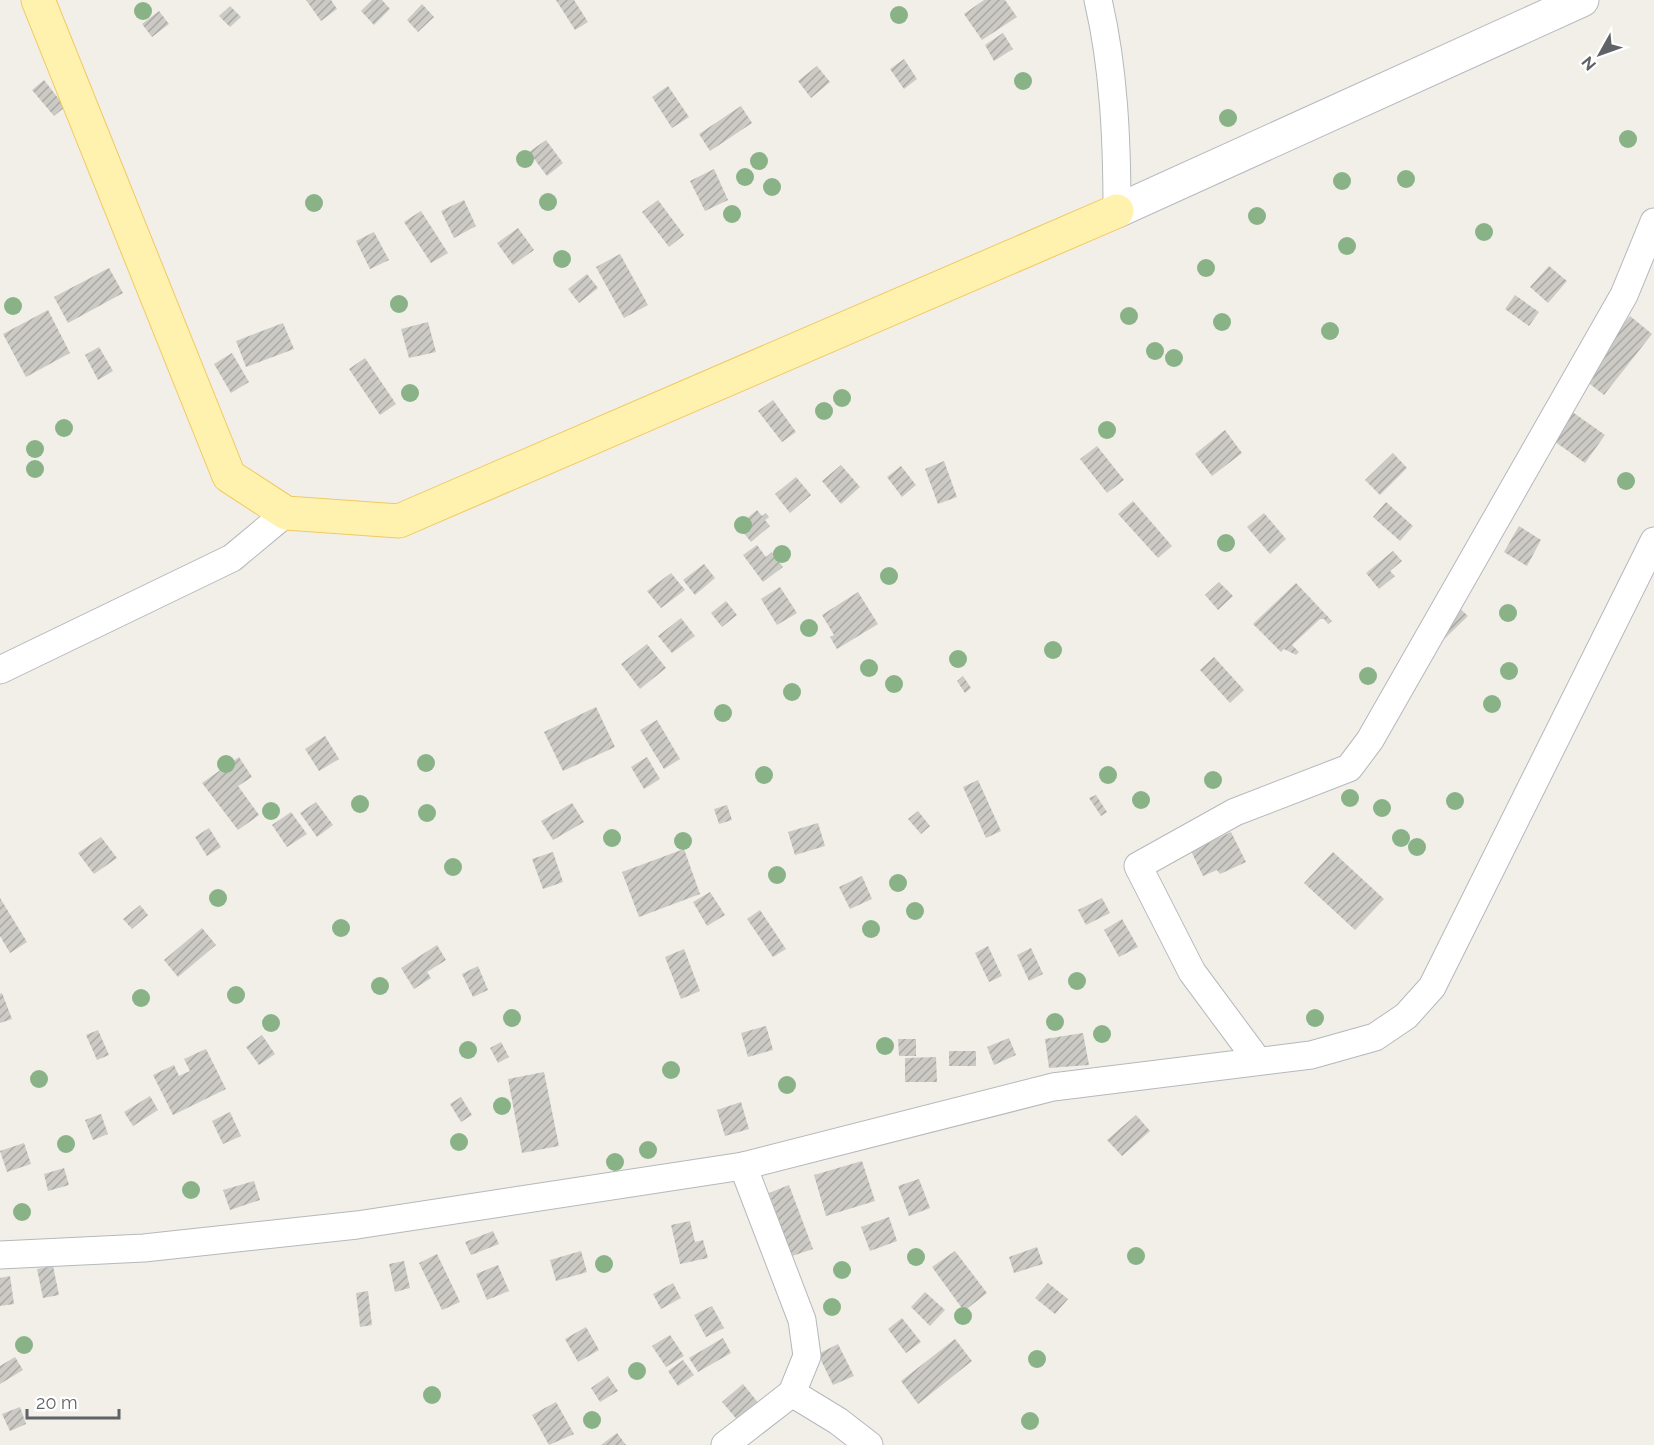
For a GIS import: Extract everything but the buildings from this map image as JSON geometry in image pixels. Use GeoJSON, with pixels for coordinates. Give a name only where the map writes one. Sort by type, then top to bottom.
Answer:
{"type":"FeatureCollection","features":[{"type":"Feature","properties":{"kind":"main road"},"geometry":{"type":"LineString","coordinates":[[38,0],[229,476],[286,513],[399,521],[1117,211]]}},
{"type":"Feature","properties":{"kind":"street"},"geometry":{"type":"LineString","coordinates":[[1098,0],[1107,38],[1117,168],[1117,211],[1582,0]]}},
{"type":"Feature","properties":{"kind":"street"},"geometry":{"type":"LineString","coordinates":[[1258,1061],[1192,972],[1138,866],[1235,812],[1349,768],[1370,740],[1624,295],[1654,222]]}},
{"type":"Feature","properties":{"kind":"street"},"geometry":{"type":"LineString","coordinates":[[0,670],[232,558],[286,513]]}},
{"type":"Feature","properties":{"kind":"street"},"geometry":{"type":"LineString","coordinates":[[0,1255],[144,1248],[357,1225],[742,1166],[1053,1087],[1311,1055],[1375,1038],[1406,1016],[1432,987],[1654,541]]}},
{"type":"Feature","properties":{"kind":"street"},"geometry":{"type":"LineString","coordinates":[[724,1445],[792,1393],[807,1356],[802,1320],[742,1166]]}},
{"type":"Feature","properties":{"kind":"street"},"geometry":{"type":"LineString","coordinates":[[792,1393],[838,1421],[869,1445]]}}]}
